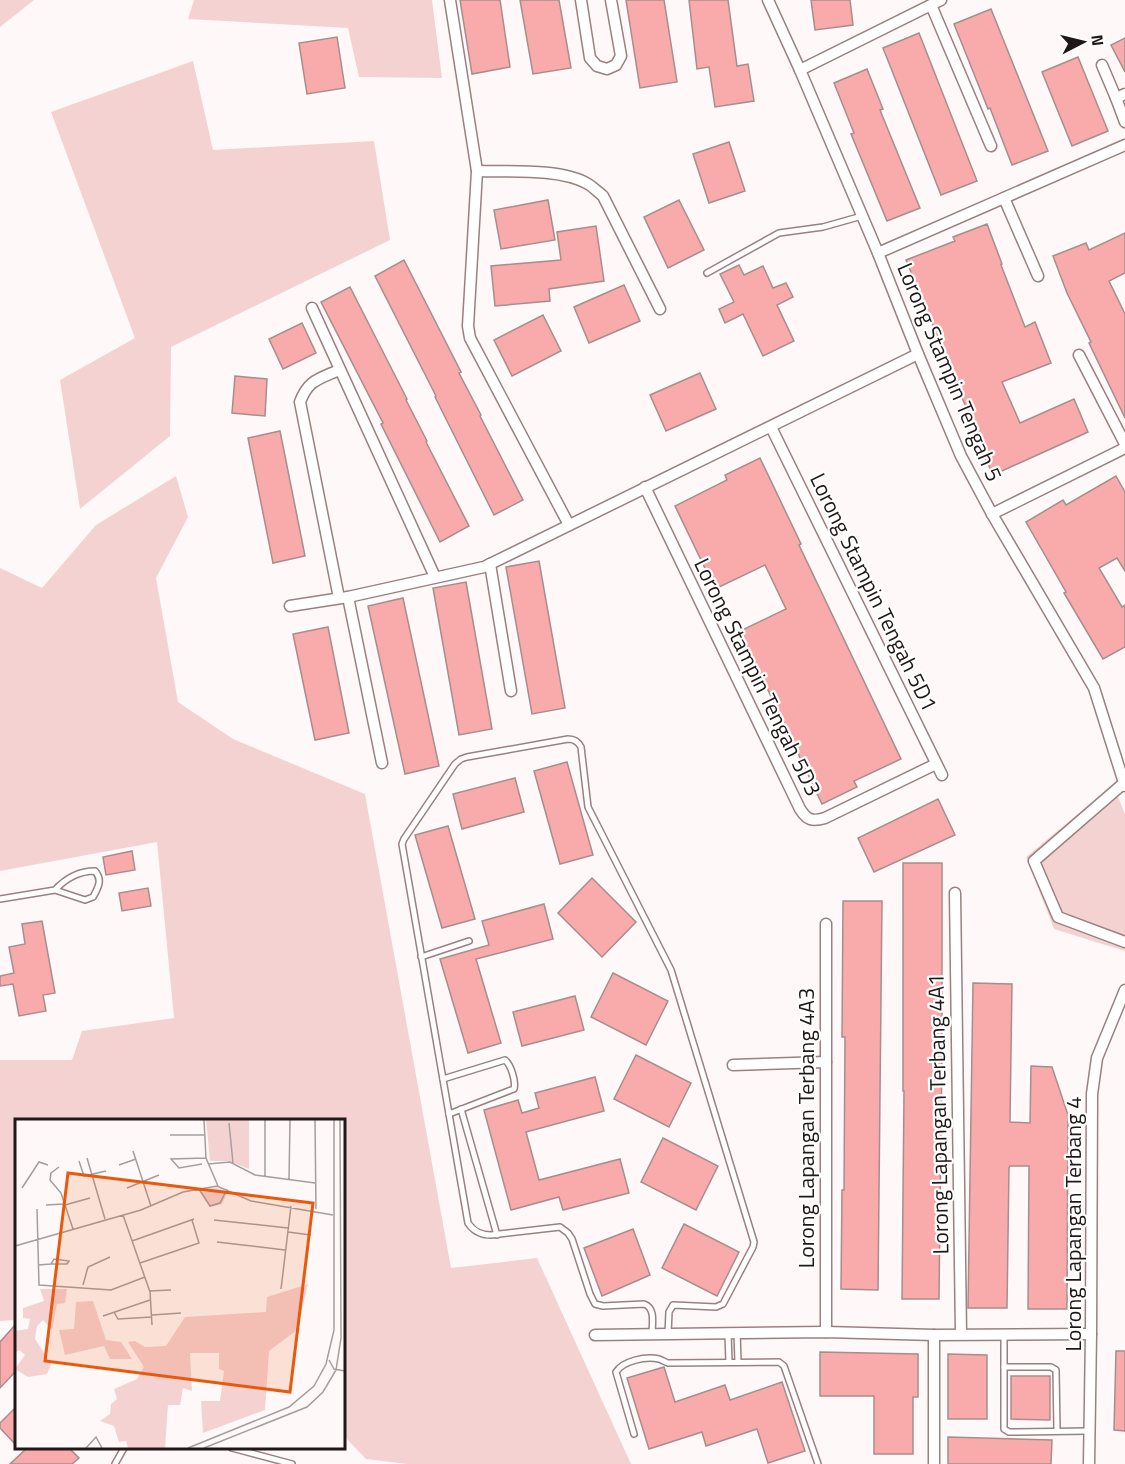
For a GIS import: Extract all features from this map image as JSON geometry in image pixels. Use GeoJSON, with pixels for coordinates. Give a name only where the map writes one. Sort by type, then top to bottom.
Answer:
{"type":"FeatureCollection","features":[{"type":"Feature","properties":{"kind":"street"},"geometry":{"type":"LineString","coordinates":[[450,0],[477,171],[468,326],[470,338],[569,525]]}},
{"type":"Feature","properties":{"kind":"street"},"geometry":{"type":"LineString","coordinates":[[581,0],[590,58],[597,66],[607,69],[616,65],[621,56],[611,0]]}},
{"type":"Feature","properties":{"kind":"street","name":"Lorong Stampin Tengah 5"},"geometry":{"type":"LineString","coordinates":[[768,0],[878,253],[961,456],[992,514],[1094,688],[1125,784]]}},
{"type":"Feature","properties":{"kind":"street"},"geometry":{"type":"LineString","coordinates":[[800,70],[938,1],[991,146]]}},
{"type":"Feature","properties":{"kind":"street"},"geometry":{"type":"LineString","coordinates":[[1102,65],[1120,96],[1125,122]]}},
{"type":"Feature","properties":{"kind":"street"},"geometry":{"type":"LineString","coordinates":[[878,253],[1125,145]]}},
{"type":"Feature","properties":{"kind":"street"},"geometry":{"type":"LineString","coordinates":[[477,171],[561,174],[588,184],[603,196],[660,309]]}},
{"type":"Feature","properties":{"kind":"street"},"geometry":{"type":"LineString","coordinates":[[1004,198],[1038,276]]}},
{"type":"Feature","properties":{"kind":"street"},"geometry":{"type":"LineString","coordinates":[[312,308],[435,577]]}},
{"type":"Feature","properties":{"kind":"street"},"geometry":{"type":"LineString","coordinates":[[290,606],[344,598],[484,567],[918,354]]}},
{"type":"Feature","properties":{"kind":"street"},"geometry":{"type":"LineString","coordinates":[[992,514],[1125,446],[1079,355]]}},
{"type":"Feature","properties":{"kind":"street"},"geometry":{"type":"LineString","coordinates":[[339,370],[311,382],[300,402],[382,763]]}},
{"type":"Feature","properties":{"kind":"street","name":"Lorong Stampin Tengah 5D1"},"geometry":{"type":"LineString","coordinates":[[771,427],[942,775]]}},
{"type":"Feature","properties":{"kind":"street","name":"Lorong Stampin Tengah 5D3"},"geometry":{"type":"LineString","coordinates":[[645,487],[806,818],[812,821],[825,818],[936,764]]}},
{"type":"Feature","properties":{"kind":"street"},"geometry":{"type":"LineString","coordinates":[[490,564],[511,691]]}},
{"type":"Feature","properties":{"kind":"street"},"geometry":{"type":"LineString","coordinates":[[1125,784],[1034,861],[1058,917],[1125,942]]}},
{"type":"Feature","properties":{"kind":"street","name":"Lorong Lapangan Terbang 4A1"},"geometry":{"type":"LineString","coordinates":[[955,892],[961,1334]]}},
{"type":"Feature","properties":{"kind":"street","name":"Lorong Lapangan Terbang 4A3"},"geometry":{"type":"LineString","coordinates":[[826,924],[826,1332]]}},
{"type":"Feature","properties":{"kind":"street","name":"Lorong Lapangan Terbang 4"},"geometry":{"type":"LineString","coordinates":[[1089,1464],[1092,1094],[1097,1058],[1125,990]]}},
{"type":"Feature","properties":{"kind":"street"},"geometry":{"type":"LineString","coordinates":[[732,1065],[826,1062]]}},
{"type":"Feature","properties":{"kind":"street"},"geometry":{"type":"LineString","coordinates":[[595,1335],[826,1332],[934,1335],[1091,1334]]}},
{"type":"Feature","properties":{"kind":"street"},"geometry":{"type":"LineString","coordinates":[[934,1335],[934,1464]]}},
{"type":"Feature","properties":{"kind":"lane"},"geometry":{"type":"LineString","coordinates":[[707,273],[779,232],[823,227],[862,216]]}},
{"type":"Feature","properties":{"kind":"lane"},"geometry":{"type":"LineString","coordinates":[[652,1334],[652,1312],[648,1305],[603,1306],[595,1304],[572,1239],[564,1229],[555,1227],[484,1235],[471,1228],[468,1223],[402,847],[402,841],[455,765],[467,757],[568,739],[576,740],[581,747],[588,807],[671,970],[754,1240],[753,1247],[723,1304],[716,1307],[673,1305],[669,1312],[669,1334]]}},
{"type":"Feature","properties":{"kind":"lane"},"geometry":{"type":"LineString","coordinates":[[0,899],[55,890],[85,900],[93,897],[99,884],[99,877],[95,871],[86,871],[72,876],[55,890]]}},
{"type":"Feature","properties":{"kind":"lane"},"geometry":{"type":"LineString","coordinates":[[421,957],[469,941]]}},
{"type":"Feature","properties":{"kind":"lane"},"geometry":{"type":"LineString","coordinates":[[443,1079],[502,1060],[507,1061],[515,1083],[514,1089],[449,1114]]}},
{"type":"Feature","properties":{"kind":"lane"},"geometry":{"type":"LineString","coordinates":[[461,1109],[497,1235]]}},
{"type":"Feature","properties":{"kind":"lane"},"geometry":{"type":"LineString","coordinates":[[733,1333],[738,1362]]}},
{"type":"Feature","properties":{"kind":"lane"},"geometry":{"type":"LineString","coordinates":[[729,1362],[733,1333]]}},
{"type":"Feature","properties":{"kind":"lane"},"geometry":{"type":"LineString","coordinates":[[1004,1334],[1004,1429],[1009,1432],[1090,1431]]}},
{"type":"Feature","properties":{"kind":"lane"},"geometry":{"type":"LineString","coordinates":[[634,1434],[616,1374],[618,1368],[626,1362],[659,1359],[668,1363],[779,1362],[783,1364],[818,1464]]}},
{"type":"Feature","properties":{"kind":"lane"},"geometry":{"type":"LineString","coordinates":[[1004,1367],[1052,1367],[1056,1370],[1057,1431]]}},
{"type":"Feature","properties":{"kind":"lane"},"geometry":{"type":"LineString","coordinates":[[115,1464],[123,1449]]}},
{"type":"Feature","properties":{"kind":"lane"},"geometry":{"type":"LineString","coordinates":[[236,1449],[292,1464]]}},
{"type":"Feature","properties":{"kind":"shaded area"},"geometry":{"type":"Polygon","coordinates":[[[0,0],[34,0],[0,27],[0,0]]]}},
{"type":"Feature","properties":{"kind":"shaded area"},"geometry":{"type":"Polygon","coordinates":[[[194,0],[432,0],[442,78],[359,77],[348,28],[188,19],[194,0]]]}},
{"type":"Feature","properties":{"kind":"shaded area"},"geometry":{"type":"Polygon","coordinates":[[[193,61],[213,150],[374,141],[390,240],[171,347],[170,436],[80,509],[60,380],[135,338],[51,112],[193,61]]]}},
{"type":"Feature","properties":{"kind":"shaded area"},"geometry":{"type":"Polygon","coordinates":[[[176,476],[188,517],[156,578],[178,702],[233,739],[365,794],[451,1268],[537,1258],[631,1464],[407,1464],[366,1459],[345,1437],[345,1119],[15,1119],[15,1320],[0,1321],[0,1060],[72,1060],[82,1031],[174,1018],[157,842],[0,871],[0,568],[42,588],[96,525],[176,476]]]}},
{"type":"Feature","properties":{"kind":"shaded area"},"geometry":{"type":"Polygon","coordinates":[[[1113,785],[1125,814],[1125,951],[1054,929],[1026,857],[1113,785]]]}},
{"type":"Feature","properties":{"kind":"building"},"geometry":{"type":"Polygon","coordinates":[[[460,0],[500,0],[510,67],[472,74],[460,0]]]}},
{"type":"Feature","properties":{"kind":"building"},"geometry":{"type":"Polygon","coordinates":[[[520,0],[559,0],[571,68],[533,74],[520,0]]]}},
{"type":"Feature","properties":{"kind":"building"},"geometry":{"type":"Polygon","coordinates":[[[626,0],[664,0],[677,82],[640,88],[626,0]]]}},
{"type":"Feature","properties":{"kind":"building"},"geometry":{"type":"Polygon","coordinates":[[[689,0],[728,0],[737,66],[748,64],[754,101],[715,107],[709,67],[697,69],[689,0]]]}},
{"type":"Feature","properties":{"kind":"building"},"geometry":{"type":"Polygon","coordinates":[[[811,0],[850,0],[853,25],[815,30],[811,0]]]}},
{"type":"Feature","properties":{"kind":"building"},"geometry":{"type":"Polygon","coordinates":[[[991,9],[1048,151],[1012,165],[954,24],[991,9]]]}},
{"type":"Feature","properties":{"kind":"building"},"geometry":{"type":"Polygon","coordinates":[[[919,33],[977,181],[941,195],[883,48],[919,33]]]}},
{"type":"Feature","properties":{"kind":"building"},"geometry":{"type":"Polygon","coordinates":[[[337,37],[345,88],[307,94],[299,43],[337,37]]]}},
{"type":"Feature","properties":{"kind":"building"},"geometry":{"type":"Polygon","coordinates":[[[1125,38],[1125,72],[1111,45],[1125,38]]]}},
{"type":"Feature","properties":{"kind":"building"},"geometry":{"type":"Polygon","coordinates":[[[1078,57],[1108,131],[1072,146],[1042,72],[1078,57]]]}},
{"type":"Feature","properties":{"kind":"building"},"geometry":{"type":"Polygon","coordinates":[[[867,69],[883,109],[880,110],[920,208],[887,221],[851,134],[854,133],[834,83],[867,69]]]}},
{"type":"Feature","properties":{"kind":"building"},"geometry":{"type":"Polygon","coordinates":[[[729,142],[745,191],[709,203],[693,154],[729,142]]]}},
{"type":"Feature","properties":{"kind":"building"},"geometry":{"type":"Polygon","coordinates":[[[548,200],[555,240],[501,249],[494,210],[548,200]]]}},
{"type":"Feature","properties":{"kind":"building"},"geometry":{"type":"Polygon","coordinates":[[[679,200],[704,250],[668,268],[644,217],[679,200]]]}},
{"type":"Feature","properties":{"kind":"building"},"geometry":{"type":"Polygon","coordinates":[[[987,224],[1025,327],[1035,322],[1051,363],[1002,382],[1020,423],[1074,399],[1088,432],[993,475],[978,442],[981,440],[944,358],[946,357],[906,260],[955,241],[953,237],[987,224]]]}},
{"type":"Feature","properties":{"kind":"building"},"geometry":{"type":"Polygon","coordinates":[[[596,226],[604,281],[549,289],[550,301],[495,306],[491,266],[561,260],[557,232],[596,226]]]}},
{"type":"Feature","properties":{"kind":"building"},"geometry":{"type":"Polygon","coordinates":[[[1125,233],[1125,273],[1109,281],[1125,314],[1125,418],[1089,343],[1091,342],[1067,293],[1053,256],[1086,243],[1089,250],[1125,233]]]}},
{"type":"Feature","properties":{"kind":"building"},"geometry":{"type":"Polygon","coordinates":[[[404,260],[523,500],[494,515],[375,276],[404,260]]]}},
{"type":"Feature","properties":{"kind":"building"},"geometry":{"type":"Polygon","coordinates":[[[739,265],[744,275],[763,266],[773,288],[786,283],[793,297],[777,305],[794,341],[763,356],[743,314],[725,323],[719,309],[734,302],[720,274],[739,265]]]}},
{"type":"Feature","properties":{"kind":"building"},"geometry":{"type":"Polygon","coordinates":[[[624,285],[640,321],[589,343],[574,307],[624,285]]]}},
{"type":"Feature","properties":{"kind":"building"},"geometry":{"type":"Polygon","coordinates":[[[350,287],[469,526],[440,542],[321,302],[350,287]]]}},
{"type":"Feature","properties":{"kind":"building"},"geometry":{"type":"Polygon","coordinates":[[[543,315],[561,351],[512,376],[494,340],[543,315]]]}},
{"type":"Feature","properties":{"kind":"building"},"geometry":{"type":"Polygon","coordinates":[[[302,323],[316,353],[283,369],[269,339],[302,323]]]}},
{"type":"Feature","properties":{"kind":"building"},"geometry":{"type":"Polygon","coordinates":[[[700,373],[716,409],[666,431],[650,395],[700,373]]]}},
{"type":"Feature","properties":{"kind":"building"},"geometry":{"type":"Polygon","coordinates":[[[235,376],[267,379],[265,416],[232,413],[235,376]]]}},
{"type":"Feature","properties":{"kind":"building"},"geometry":{"type":"Polygon","coordinates":[[[280,431],[305,556],[273,563],[248,438],[280,431]]]}},
{"type":"Feature","properties":{"kind":"building"},"geometry":{"type":"Polygon","coordinates":[[[760,458],[901,759],[854,781],[857,787],[822,804],[740,631],[786,609],[765,565],[715,589],[675,506],[727,480],[725,475],[760,458]]]}},
{"type":"Feature","properties":{"kind":"building"},"geometry":{"type":"Polygon","coordinates":[[[1116,476],[1125,492],[1125,571],[1117,558],[1099,568],[1122,607],[1125,605],[1125,647],[1103,659],[1026,522],[1063,500],[1066,505],[1116,476]]]}},
{"type":"Feature","properties":{"kind":"building"},"geometry":{"type":"Polygon","coordinates":[[[539,561],[565,708],[532,714],[506,567],[539,561]]]}},
{"type":"Feature","properties":{"kind":"building"},"geometry":{"type":"Polygon","coordinates":[[[466,582],[492,729],[459,735],[433,588],[466,582]]]}},
{"type":"Feature","properties":{"kind":"building"},"geometry":{"type":"Polygon","coordinates":[[[403,598],[439,766],[405,774],[368,606],[403,598]]]}},
{"type":"Feature","properties":{"kind":"building"},"geometry":{"type":"Polygon","coordinates":[[[328,627],[349,733],[315,740],[293,634],[328,627]]]}},
{"type":"Feature","properties":{"kind":"building"},"geometry":{"type":"Polygon","coordinates":[[[567,762],[593,855],[560,864],[534,771],[567,762]]]}},
{"type":"Feature","properties":{"kind":"building"},"geometry":{"type":"Polygon","coordinates":[[[515,778],[524,812],[462,829],[453,794],[515,778]]]}},
{"type":"Feature","properties":{"kind":"building"},"geometry":{"type":"Polygon","coordinates":[[[938,799],[955,835],[874,872],[858,838],[938,799]]]}},
{"type":"Feature","properties":{"kind":"building"},"geometry":{"type":"Polygon","coordinates":[[[448,826],[475,919],[442,928],[415,835],[448,826]]]}},
{"type":"Feature","properties":{"kind":"building"},"geometry":{"type":"Polygon","coordinates":[[[132,851],[135,870],[106,875],[103,857],[132,851]]]}},
{"type":"Feature","properties":{"kind":"building"},"geometry":{"type":"Polygon","coordinates":[[[903,863],[942,863],[939,1299],[902,1299],[903,863]]]}},
{"type":"Feature","properties":{"kind":"building"},"geometry":{"type":"Polygon","coordinates":[[[592,878],[636,922],[602,957],[558,913],[592,878]]]}},
{"type":"Feature","properties":{"kind":"building"},"geometry":{"type":"Polygon","coordinates":[[[148,888],[151,906],[122,911],[119,893],[148,888]]]}},
{"type":"Feature","properties":{"kind":"building"},"geometry":{"type":"Polygon","coordinates":[[[843,901],[882,901],[878,1290],[841,1289],[845,1037],[842,1037],[843,901]]]}},
{"type":"Feature","properties":{"kind":"building"},"geometry":{"type":"Polygon","coordinates":[[[544,904],[553,939],[476,959],[501,1043],[468,1053],[440,959],[489,945],[482,921],[544,904]]]}},
{"type":"Feature","properties":{"kind":"building"},"geometry":{"type":"Polygon","coordinates":[[[42,921],[55,993],[43,995],[46,1011],[19,1016],[13,984],[0,986],[0,976],[14,973],[9,947],[25,944],[22,924],[42,921]]]}},
{"type":"Feature","properties":{"kind":"building"},"geometry":{"type":"Polygon","coordinates":[[[613,973],[668,1001],[646,1045],[591,1017],[613,973]]]}},
{"type":"Feature","properties":{"kind":"building"},"geometry":{"type":"Polygon","coordinates":[[[973,983],[1012,984],[1010,1122],[1030,1123],[1031,1066],[1052,1067],[1068,1115],[1067,1309],[1028,1309],[1029,1166],[1010,1166],[1009,1168],[1007,1308],[968,1308],[973,983]]]}},
{"type":"Feature","properties":{"kind":"building"},"geometry":{"type":"Polygon","coordinates":[[[575,996],[584,1030],[522,1046],[513,1012],[575,996]]]}},
{"type":"Feature","properties":{"kind":"building"},"geometry":{"type":"Polygon","coordinates":[[[636,1055],[691,1083],[669,1127],[614,1099],[636,1055]]]}},
{"type":"Feature","properties":{"kind":"building"},"geometry":{"type":"Polygon","coordinates":[[[595,1077],[604,1111],[526,1132],[539,1180],[620,1159],[629,1193],[563,1210],[559,1197],[511,1210],[484,1110],[518,1100],[522,1113],[539,1108],[535,1093],[595,1077]]]}},
{"type":"Feature","properties":{"kind":"building"},"geometry":{"type":"Polygon","coordinates":[[[663,1138],[718,1166],[696,1210],[641,1182],[663,1138]]]}},
{"type":"Feature","properties":{"kind":"building"},"geometry":{"type":"Polygon","coordinates":[[[684,1224],[739,1252],[717,1296],[662,1268],[684,1224]]]}},
{"type":"Feature","properties":{"kind":"building"},"geometry":{"type":"Polygon","coordinates":[[[633,1229],[650,1275],[602,1296],[584,1248],[633,1229]]]}},
{"type":"Feature","properties":{"kind":"building"},"geometry":{"type":"Polygon","coordinates":[[[15,1325],[15,1372],[0,1388],[0,1342],[15,1325]]]}},
{"type":"Feature","properties":{"kind":"building"},"geometry":{"type":"Polygon","coordinates":[[[1116,1351],[1125,1351],[1125,1431],[1114,1430],[1116,1351]]]}},
{"type":"Feature","properties":{"kind":"building"},"geometry":{"type":"Polygon","coordinates":[[[820,1352],[918,1354],[918,1397],[913,1397],[913,1454],[874,1454],[874,1396],[820,1396],[820,1352]]]}},
{"type":"Feature","properties":{"kind":"building"},"geometry":{"type":"Polygon","coordinates":[[[948,1354],[987,1355],[987,1419],[948,1419],[948,1354]]]}},
{"type":"Feature","properties":{"kind":"building"},"geometry":{"type":"Polygon","coordinates":[[[664,1367],[675,1402],[725,1385],[730,1400],[782,1382],[805,1451],[768,1463],[757,1429],[706,1446],[702,1432],[649,1449],[627,1378],[664,1367]]]}},
{"type":"Feature","properties":{"kind":"building"},"geometry":{"type":"Polygon","coordinates":[[[1011,1376],[1050,1376],[1050,1420],[1011,1419],[1011,1376]]]}},
{"type":"Feature","properties":{"kind":"building"},"geometry":{"type":"Polygon","coordinates":[[[15,1408],[15,1444],[0,1428],[0,1423],[15,1408]]]}},
{"type":"Feature","properties":{"kind":"building"},"geometry":{"type":"Polygon","coordinates":[[[948,1437],[1052,1440],[1051,1464],[948,1464],[948,1437]]]}},
{"type":"Feature","properties":{"kind":"building"},"geometry":{"type":"Polygon","coordinates":[[[26,1449],[70,1449],[79,1458],[72,1464],[10,1464],[26,1449]]]}}]}
